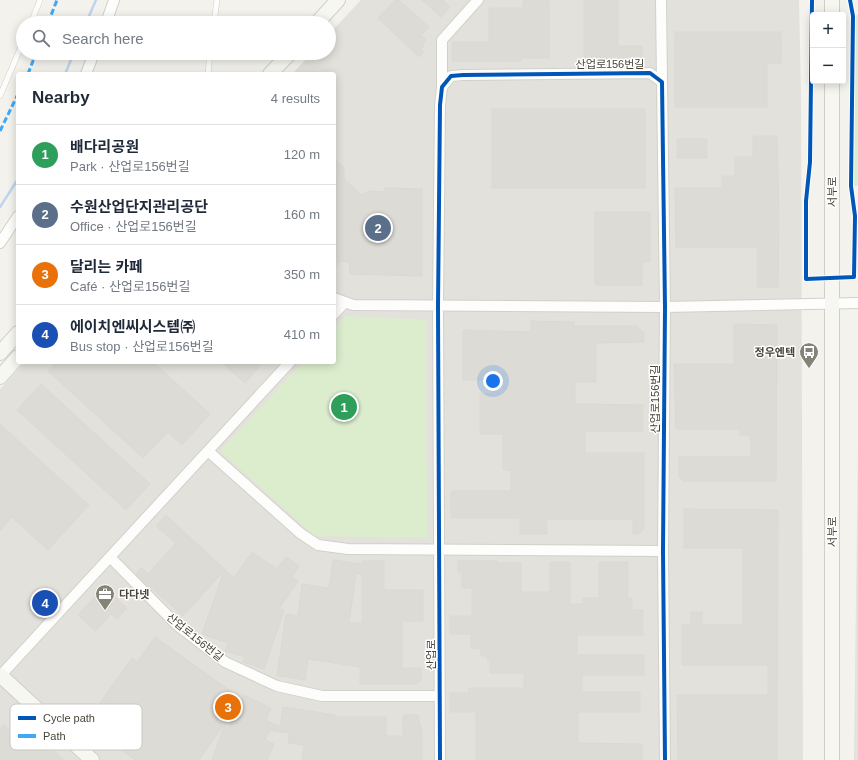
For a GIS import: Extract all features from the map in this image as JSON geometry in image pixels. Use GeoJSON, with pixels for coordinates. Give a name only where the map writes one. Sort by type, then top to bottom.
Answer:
{"type":"FeatureCollection","features":[{"type":"Feature","properties":{"kind":"main road"},"geometry":{"type":"LineString","coordinates":[[323,16],[338,0]]}},
{"type":"Feature","properties":{"kind":"main road"},"geometry":{"type":"LineString","coordinates":[[272,72],[283,60]]}},
{"type":"Feature","properties":{"kind":"main road","name":"서부로"},"geometry":{"type":"LineString","coordinates":[[832,84],[832,760]]}},
{"type":"Feature","properties":{"kind":"main road"},"geometry":{"type":"LineString","coordinates":[[0,352],[16,335]]}},
{"type":"Feature","properties":{"kind":"main road"},"geometry":{"type":"LineString","coordinates":[[0,377],[16,359]]}},
{"type":"Feature","properties":{"kind":"main road"},"geometry":{"type":"LineString","coordinates":[[0,676],[31,704]]}},
{"type":"Feature","properties":{"kind":"main road"},"geometry":{"type":"LineString","coordinates":[[81,750],[92,760]]}},
{"type":"Feature","properties":{"kind":"street"},"geometry":{"type":"LineString","coordinates":[[108,16],[114,0]]}},
{"type":"Feature","properties":{"kind":"street"},"geometry":{"type":"LineString","coordinates":[[439,550],[438,306],[442,40],[478,0]]}},
{"type":"Feature","properties":{"kind":"street"},"geometry":{"type":"LineString","coordinates":[[661,0],[662,82]]}},
{"type":"Feature","properties":{"kind":"street"},"geometry":{"type":"LineString","coordinates":[[87,72],[91,60]]}},
{"type":"Feature","properties":{"kind":"street","name":"산업로156번길"},"geometry":{"type":"LineString","coordinates":[[442,87],[451,76],[463,75],[650,73],[662,82],[665,307],[663,552],[665,760]]}},
{"type":"Feature","properties":{"kind":"street"},"geometry":{"type":"LineString","coordinates":[[0,243],[16,219]]}},
{"type":"Feature","properties":{"kind":"street"},"geometry":{"type":"LineString","coordinates":[[336,299],[354,305],[438,306],[665,307],[858,303]]}},
{"type":"Feature","properties":{"kind":"street"},"geometry":{"type":"LineString","coordinates":[[336,312],[345,302]]}},
{"type":"Feature","properties":{"kind":"street"},"geometry":{"type":"LineString","coordinates":[[0,676],[288,364]]}},
{"type":"Feature","properties":{"kind":"street"},"geometry":{"type":"LineString","coordinates":[[208,451],[300,533],[318,545],[348,549],[663,552]]}},
{"type":"Feature","properties":{"kind":"street","name":"산업로"},"geometry":{"type":"LineString","coordinates":[[439,550],[440,760]]}},
{"type":"Feature","properties":{"kind":"street","name":"산업로156번길"},"geometry":{"type":"LineString","coordinates":[[110,557],[177,625],[225,662],[277,686],[322,696],[440,696]]}},
{"type":"Feature","properties":{"kind":"lane"},"geometry":{"type":"LineString","coordinates":[[34,16],[40,0]]}},
{"type":"Feature","properties":{"kind":"lane"},"geometry":{"type":"LineString","coordinates":[[215,16],[217,0]]}},
{"type":"Feature","properties":{"kind":"lane"},"geometry":{"type":"LineString","coordinates":[[0,96],[16,58]]}},
{"type":"Feature","properties":{"kind":"lane"},"geometry":{"type":"LineString","coordinates":[[208,72],[209,60]]}},
{"type":"Feature","properties":{"kind":"shaded area"},"geometry":{"type":"Polygon","coordinates":[[[361,0],[799,0],[801,93],[803,760],[0,760],[0,389],[23,364],[336,364],[336,72],[294,72],[305,60],[336,60],[336,27],[361,0]]]}},
{"type":"Feature","properties":{"kind":"shaded area"},"geometry":{"type":"Polygon","coordinates":[[[858,444],[858,760],[854,760],[858,444]]]}},
{"type":"Feature","properties":{"kind":"shaded area"},"geometry":{"type":"Polygon","coordinates":[[[212,464],[272,519],[227,567],[167,513],[212,464]]]}},
{"type":"Feature","properties":{"kind":"green space"},"geometry":{"type":"Polygon","coordinates":[[[858,15],[858,186],[851,186],[853,16],[858,15]]]}},
{"type":"Feature","properties":{"kind":"green space"},"geometry":{"type":"Polygon","coordinates":[[[345,316],[426,320],[427,538],[315,536],[220,451],[301,364],[336,364],[336,326],[345,316]]]}},
{"type":"Feature","properties":{"kind":"building"},"geometry":{"type":"Polygon","coordinates":[[[395,0],[399,0],[429,27],[421,35],[426,40],[422,44],[424,46],[421,50],[424,52],[419,57],[378,18],[395,0]]]}},
{"type":"Feature","properties":{"kind":"building"},"geometry":{"type":"Polygon","coordinates":[[[422,0],[443,0],[450,7],[441,17],[422,0]]]}},
{"type":"Feature","properties":{"kind":"building"},"geometry":{"type":"Polygon","coordinates":[[[523,0],[549,0],[549,58],[521,58],[521,61],[452,61],[452,42],[489,42],[489,8],[523,8],[523,0]]]}},
{"type":"Feature","properties":{"kind":"building"},"geometry":{"type":"Polygon","coordinates":[[[584,0],[618,0],[618,46],[642,46],[642,62],[584,62],[584,0]]]}},
{"type":"Feature","properties":{"kind":"building"},"geometry":{"type":"Polygon","coordinates":[[[675,32],[781,32],[781,63],[767,63],[767,107],[675,107],[675,32]]]}},
{"type":"Feature","properties":{"kind":"building"},"geometry":{"type":"Polygon","coordinates":[[[492,109],[645,109],[645,188],[492,188],[492,109]]]}},
{"type":"Feature","properties":{"kind":"building"},"geometry":{"type":"Polygon","coordinates":[[[753,136],[777,136],[779,214],[778,287],[757,287],[757,247],[676,247],[675,188],[722,188],[722,176],[735,176],[735,157],[753,157],[753,136]]]}},
{"type":"Feature","properties":{"kind":"building"},"geometry":{"type":"Polygon","coordinates":[[[677,139],[707,139],[707,158],[677,158],[677,139]]]}},
{"type":"Feature","properties":{"kind":"building"},"geometry":{"type":"Polygon","coordinates":[[[336,160],[344,168],[344,179],[362,195],[369,191],[385,192],[385,188],[422,189],[422,276],[350,274],[349,262],[340,261],[336,266],[336,160]]]}},
{"type":"Feature","properties":{"kind":"building"},"geometry":{"type":"Polygon","coordinates":[[[595,212],[650,212],[650,262],[642,262],[642,285],[595,285],[595,212]]]}},
{"type":"Feature","properties":{"kind":"building"},"geometry":{"type":"Polygon","coordinates":[[[531,321],[574,322],[574,326],[637,326],[644,333],[644,342],[596,343],[596,382],[575,382],[575,404],[643,405],[643,431],[585,431],[585,453],[644,453],[644,528],[639,534],[633,534],[633,519],[547,519],[547,534],[520,534],[520,518],[451,518],[451,491],[511,491],[511,470],[503,470],[503,434],[480,434],[480,394],[492,394],[492,380],[463,380],[463,330],[531,332],[531,321]]]}},
{"type":"Feature","properties":{"kind":"building"},"geometry":{"type":"Polygon","coordinates":[[[734,324],[777,325],[776,481],[683,481],[679,477],[679,457],[751,457],[750,435],[740,435],[740,429],[676,429],[674,364],[734,364],[734,324]]]}},
{"type":"Feature","properties":{"kind":"building"},"geometry":{"type":"Polygon","coordinates":[[[54,364],[155,364],[210,414],[182,445],[168,432],[143,458],[48,371],[54,364]]]}},
{"type":"Feature","properties":{"kind":"building"},"geometry":{"type":"Polygon","coordinates":[[[223,364],[258,364],[260,366],[245,383],[223,364]]]}},
{"type":"Feature","properties":{"kind":"building"},"geometry":{"type":"Polygon","coordinates":[[[41,384],[150,484],[126,510],[17,410],[41,384]]]}},
{"type":"Feature","properties":{"kind":"building"},"geometry":{"type":"Polygon","coordinates":[[[0,424],[89,505],[48,550],[12,517],[0,531],[0,424]]]}},
{"type":"Feature","properties":{"kind":"building"},"geometry":{"type":"Polygon","coordinates":[[[684,509],[778,510],[777,760],[678,760],[677,695],[768,695],[768,665],[682,665],[682,625],[691,625],[691,612],[702,612],[702,625],[743,625],[743,548],[684,548],[684,509]]]}},
{"type":"Feature","properties":{"kind":"building"},"geometry":{"type":"Polygon","coordinates":[[[166,515],[234,578],[252,552],[277,569],[286,557],[299,566],[292,577],[298,581],[279,609],[284,611],[264,669],[243,662],[245,657],[225,651],[228,643],[202,634],[224,571],[183,616],[136,574],[141,568],[148,574],[176,543],[156,526],[166,515]]]}},
{"type":"Feature","properties":{"kind":"building"},"geometry":{"type":"Polygon","coordinates":[[[333,560],[362,564],[362,561],[384,561],[384,590],[423,590],[423,621],[402,621],[402,668],[421,668],[421,680],[416,684],[360,684],[360,667],[308,659],[305,680],[287,677],[288,672],[285,677],[277,676],[286,614],[298,616],[302,584],[329,588],[333,560]],[[356,574],[349,623],[362,623],[362,574],[356,574]]]}},
{"type":"Feature","properties":{"kind":"building"},"geometry":{"type":"Polygon","coordinates":[[[458,561],[497,561],[497,563],[521,563],[521,592],[550,592],[550,562],[570,562],[570,604],[583,604],[583,598],[599,598],[599,562],[628,562],[628,598],[632,598],[632,610],[643,610],[643,635],[577,635],[577,655],[644,655],[644,675],[582,675],[582,692],[640,692],[640,712],[578,712],[578,743],[642,744],[642,760],[476,760],[476,712],[450,712],[450,693],[469,693],[469,688],[524,688],[524,673],[490,673],[490,660],[487,660],[487,656],[481,656],[481,649],[471,648],[471,634],[450,634],[450,616],[472,616],[472,588],[462,588],[462,572],[458,572],[458,561]]]}},
{"type":"Feature","properties":{"kind":"building"},"geometry":{"type":"Polygon","coordinates":[[[104,587],[127,608],[117,619],[111,614],[95,631],[78,615],[104,587]]]}},
{"type":"Feature","properties":{"kind":"building"},"geometry":{"type":"Polygon","coordinates":[[[155,637],[236,695],[217,721],[223,726],[199,760],[135,760],[121,750],[142,750],[142,704],[99,704],[132,658],[137,662],[155,637]]]}},
{"type":"Feature","properties":{"kind":"building"},"geometry":{"type":"Polygon","coordinates":[[[244,695],[271,708],[266,720],[280,727],[283,707],[335,715],[335,717],[386,717],[386,736],[403,736],[403,715],[418,715],[422,733],[422,760],[302,760],[304,745],[288,743],[289,733],[270,730],[265,740],[274,744],[267,760],[212,760],[224,726],[228,729],[244,695]]]}},
{"type":"Feature","properties":{"kind":"building"},"geometry":{"type":"Polygon","coordinates":[[[4,725],[10,731],[10,750],[53,750],[64,760],[0,760],[0,729],[4,725]]]}},
{"type":"Feature","properties":{"kind":"waterway"},"geometry":{"type":"LineString","coordinates":[[89,16],[96,0]]}},
{"type":"Feature","properties":{"kind":"waterway"},"geometry":{"type":"LineString","coordinates":[[66,72],[71,60]]}},
{"type":"Feature","properties":{"kind":"waterway"},"geometry":{"type":"LineString","coordinates":[[0,207],[16,182]]}},
{"type":"Feature","properties":{"kind":"marked path"},"geometry":{"type":"LineString","coordinates":[[51,16],[57,0]]}},
{"type":"Feature","properties":{"kind":"marked path"},"geometry":{"type":"LineString","coordinates":[[29,72],[33,60]]}},
{"type":"Feature","properties":{"kind":"marked path"},"geometry":{"type":"LineString","coordinates":[[0,131],[16,98]]}},
{"type":"Feature","properties":{"kind":"cycle path"},"geometry":{"type":"LineString","coordinates":[[812,0],[810,162],[806,201],[806,279],[854,277],[855,216],[851,186],[853,16],[850,0]]}},
{"type":"Feature","properties":{"kind":"cycle path"},"geometry":{"type":"LineString","coordinates":[[440,760],[438,306],[440,105],[442,87],[451,76],[463,75],[650,73],[662,82],[665,307],[663,551],[665,760]]}},
{"type":"Feature","properties":{"kind":"place","name":"수원산업단지관리공단"},"geometry":{"type":"Point","coordinates":[378,228]}},
{"type":"Feature","properties":{"kind":"place","name":"정우엔텍"},"geometry":{"type":"Point","coordinates":[809,369]}},
{"type":"Feature","properties":{"kind":"place","name":"배다리공원"},"geometry":{"type":"Point","coordinates":[344,407]}},
{"type":"Feature","properties":{"kind":"place","name":"에이치엔씨시스템㈜"},"geometry":{"type":"Point","coordinates":[45,603]}},
{"type":"Feature","properties":{"kind":"place","name":"다다넷"},"geometry":{"type":"Point","coordinates":[105,611]}},
{"type":"Feature","properties":{"kind":"place","name":"달리는 카페"},"geometry":{"type":"Point","coordinates":[228,707]}}]}
